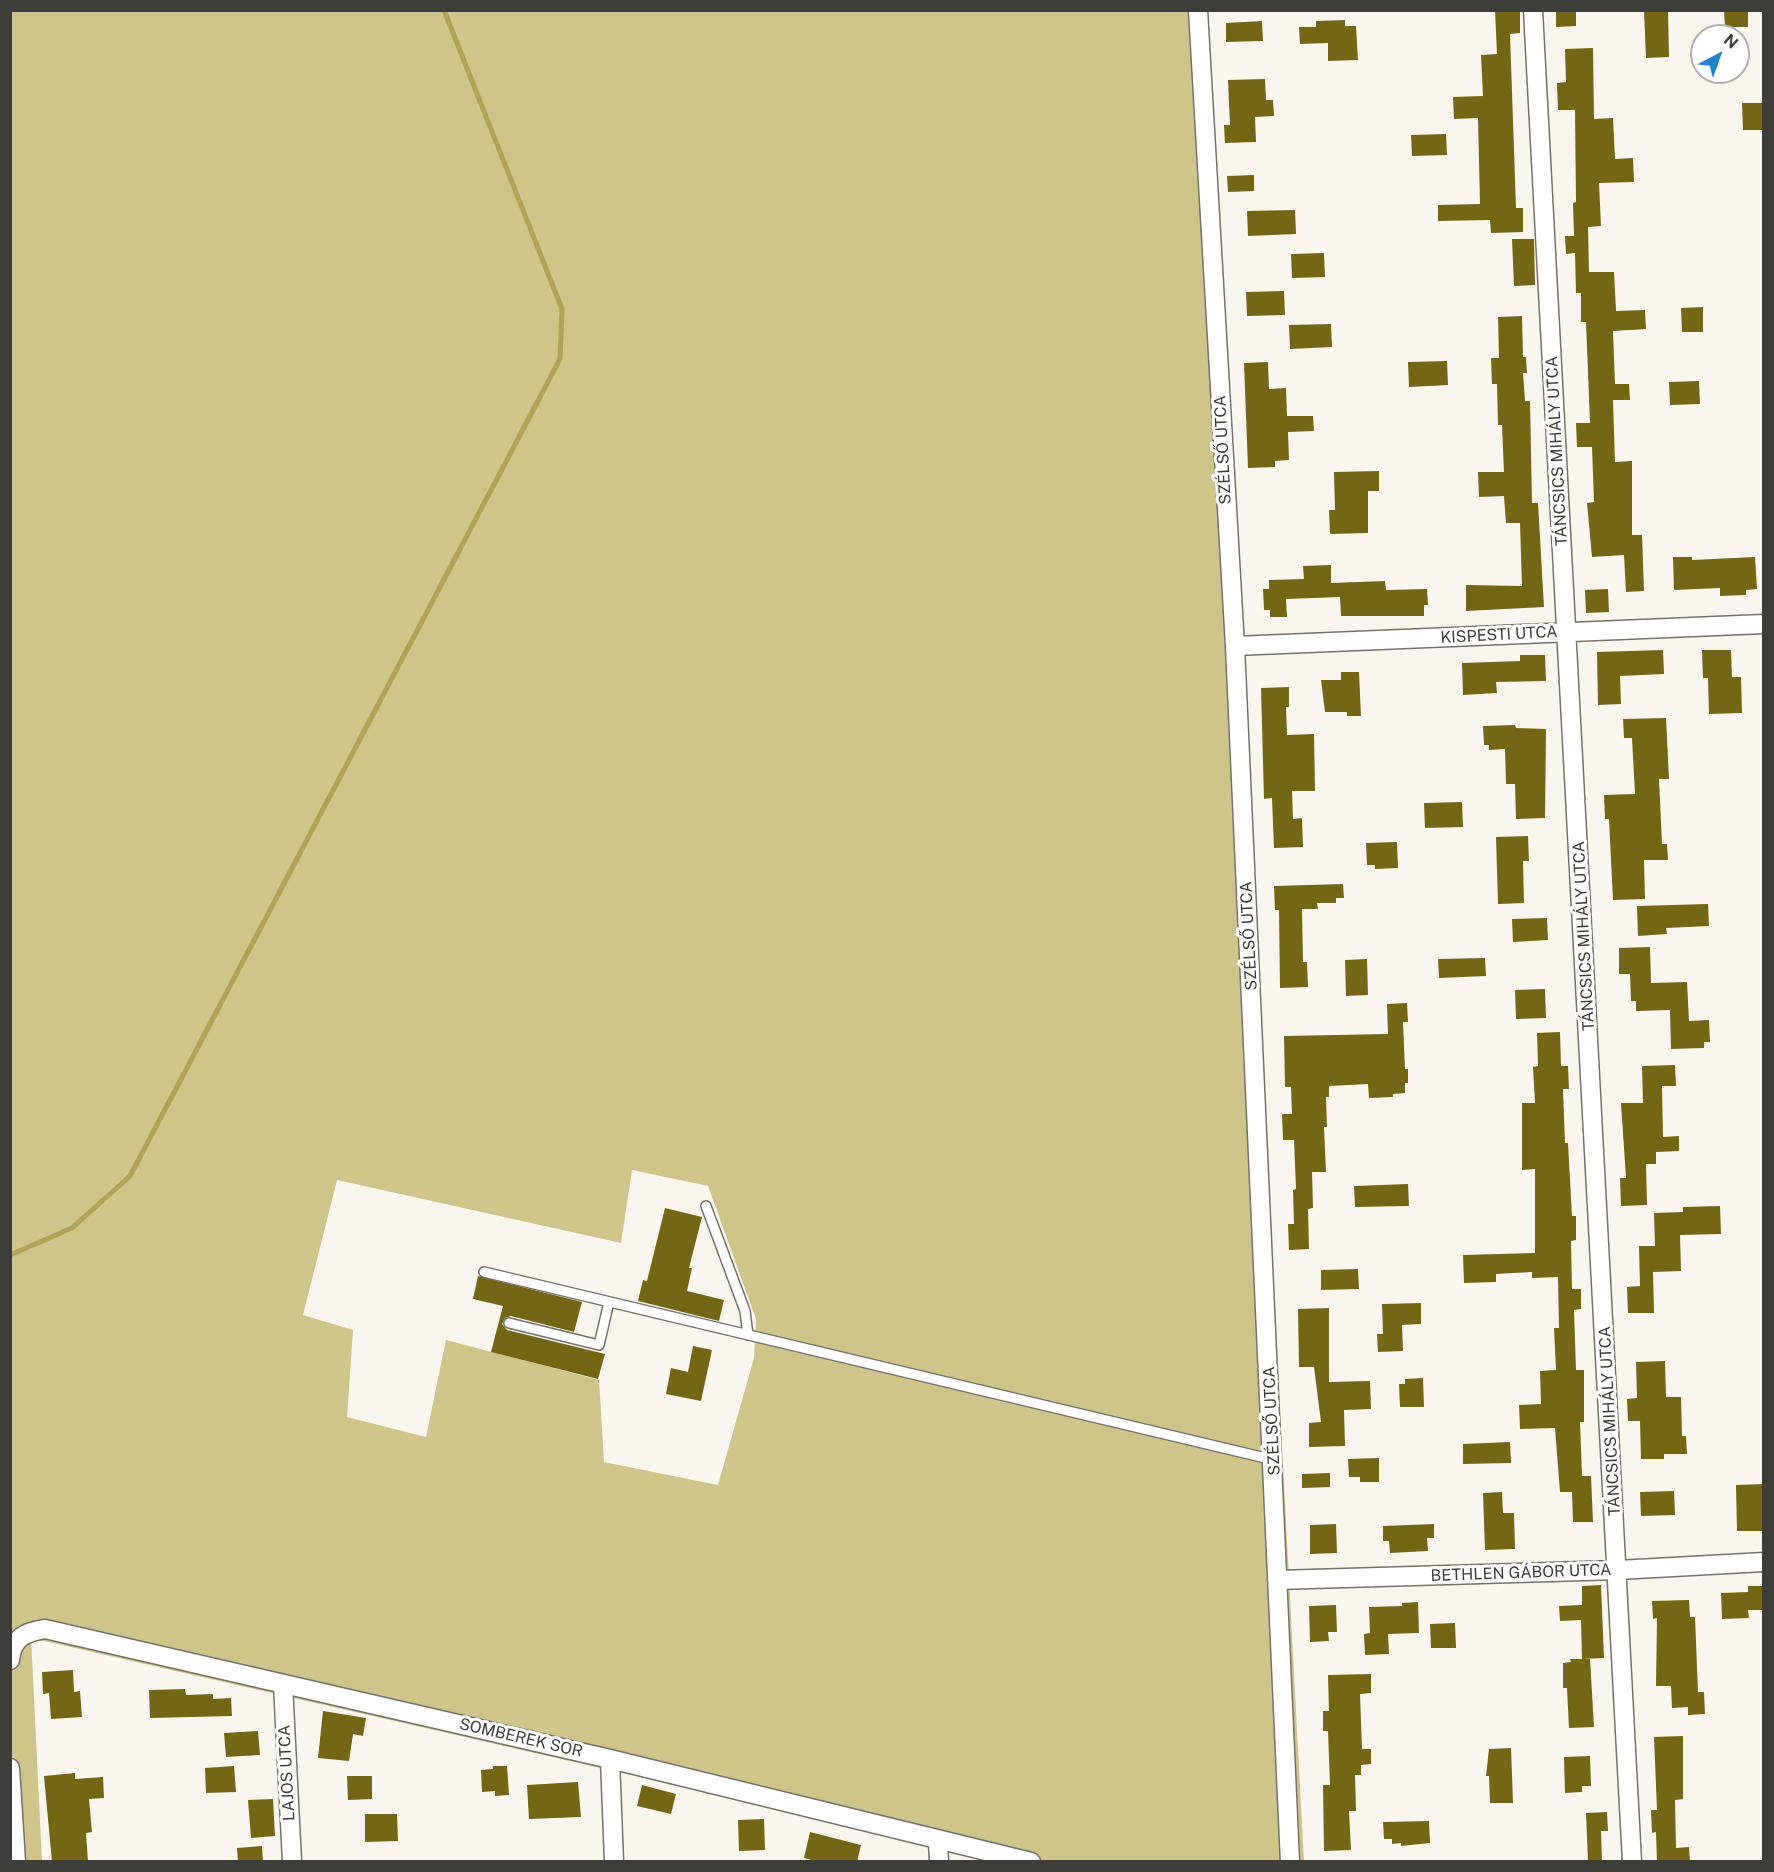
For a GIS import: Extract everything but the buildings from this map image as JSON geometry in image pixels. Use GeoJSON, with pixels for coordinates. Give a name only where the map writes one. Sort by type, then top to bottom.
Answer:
{"type":"FeatureCollection","features":[{"type":"Feature","properties":{"kind":"street","name":"SZÉLSŐ UTCA"},"geometry":{"type":"LineString","coordinates":[[1198,10],[1235,646],[1274,1460],[1290,1862]]}},
{"type":"Feature","properties":{"kind":"street","name":"TÁNCSICS MIHÁLY UTCA"},"geometry":{"type":"LineString","coordinates":[[1533,10],[1632,1862]]}},
{"type":"Feature","properties":{"kind":"street","name":"KISPESTI UTCA"},"geometry":{"type":"LineString","coordinates":[[1235,646],[1764,624]]}},
{"type":"Feature","properties":{"kind":"street","name":"BETHLEN GÁBOR UTCA"},"geometry":{"type":"LineString","coordinates":[[1277,1580],[1618,1570],[1764,1562]]}},
{"type":"Feature","properties":{"kind":"street","name":"SOMBEREK SOR"},"geometry":{"type":"LineString","coordinates":[[13,1652],[20,1636],[29,1631],[45,1629],[610,1759],[1030,1862]]}},
{"type":"Feature","properties":{"kind":"street","name":"LAJOS UTCA"},"geometry":{"type":"LineString","coordinates":[[283,1684],[292,1862]]}},
{"type":"Feature","properties":{"kind":"street"},"geometry":{"type":"LineString","coordinates":[[610,1759],[614,1862]]}},
{"type":"Feature","properties":{"kind":"street"},"geometry":{"type":"LineString","coordinates":[[10,1768],[16,1862]]}},
{"type":"Feature","properties":{"kind":"street"},"geometry":{"type":"LineString","coordinates":[[938,1840],[939,1862]]}},
{"type":"Feature","properties":{"kind":"lane"},"geometry":{"type":"LineString","coordinates":[[706,1206],[745,1311],[748,1335]]}},
{"type":"Feature","properties":{"kind":"lane"},"geometry":{"type":"LineString","coordinates":[[484,1272],[1274,1460]]}},
{"type":"Feature","properties":{"kind":"lane"},"geometry":{"type":"LineString","coordinates":[[509,1323],[599,1345],[609,1302]]}},
{"type":"Feature","properties":{"kind":"shaded area"},"geometry":{"type":"Polygon","coordinates":[[[11,11],[1206,11],[1304,1861],[1008,1861],[31,1638],[42,1861],[11,1862],[11,11]],[[632,1170],[621,1243],[337,1180],[303,1315],[353,1330],[347,1417],[426,1437],[446,1340],[599,1380],[604,1462],[718,1485],[754,1358],[756,1319],[708,1186],[632,1170]]]}},
{"type":"Feature","properties":{"kind":"waterway"},"geometry":{"type":"LineString","coordinates":[[10,1255],[72,1228],[130,1176],[560,359],[562,309],[444,10]]}}]}
